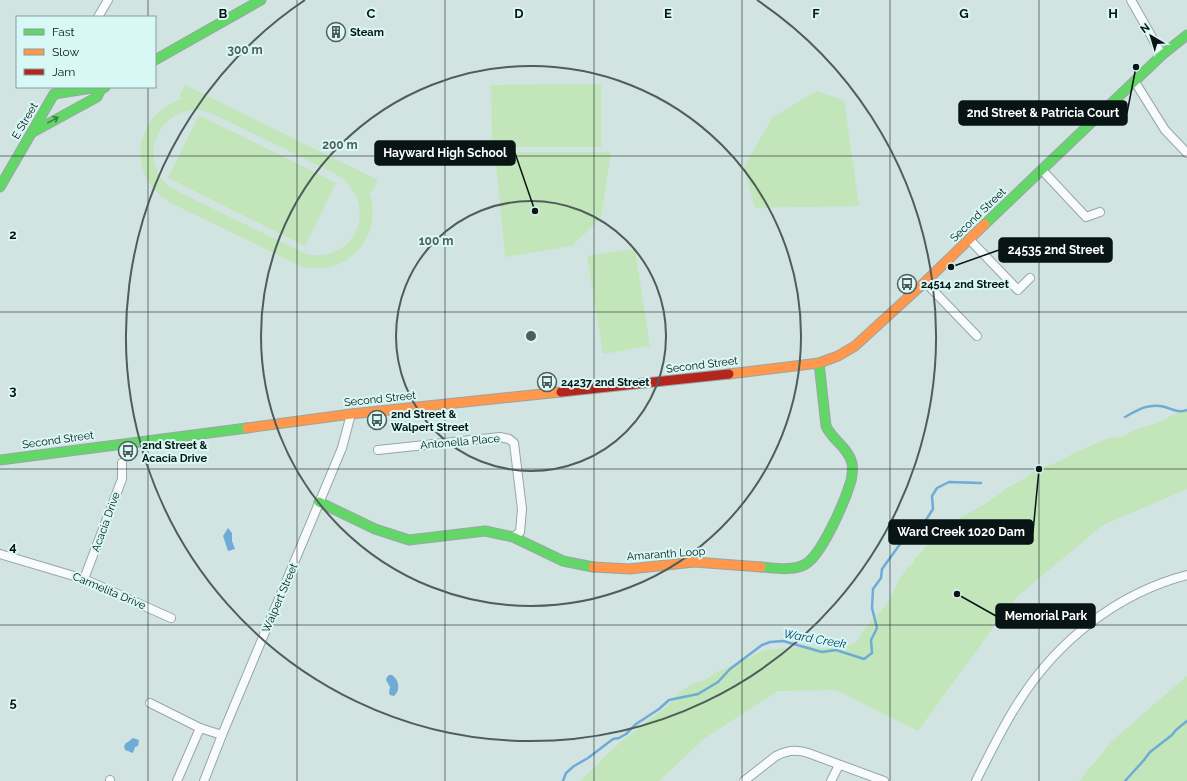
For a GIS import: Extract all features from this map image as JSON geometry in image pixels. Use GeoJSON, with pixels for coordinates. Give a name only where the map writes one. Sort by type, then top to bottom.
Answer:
{"type":"FeatureCollection","features":[{"type":"Feature","properties":{"kind":"street"},"geometry":{"type":"LineString","coordinates":[[99,16],[108,0]]}},
{"type":"Feature","properties":{"kind":"street"},"geometry":{"type":"LineString","coordinates":[[156,59],[261,0]]}},
{"type":"Feature","properties":{"kind":"street"},"geometry":{"type":"LineString","coordinates":[[1131,0],[1162,55]]}},
{"type":"Feature","properties":{"kind":"street","name":"Second Street"},"geometry":{"type":"LineString","coordinates":[[0,460],[351,414],[675,381],[819,363],[834,359],[855,346],[925,282],[1162,55],[1187,35]]}},
{"type":"Feature","properties":{"kind":"street"},"geometry":{"type":"LineString","coordinates":[[1135,82],[1165,130],[1187,153]]}},
{"type":"Feature","properties":{"kind":"street"},"geometry":{"type":"LineString","coordinates":[[32,132],[97,96],[97,88],[58,97],[66,109],[75,108]]}},
{"type":"Feature","properties":{"kind":"street","name":"E Street"},"geometry":{"type":"LineString","coordinates":[[0,187],[32,132],[58,97]]}},
{"type":"Feature","properties":{"kind":"street"},"geometry":{"type":"LineString","coordinates":[[1042,170],[1086,217],[1100,212]]}},
{"type":"Feature","properties":{"kind":"street"},"geometry":{"type":"LineString","coordinates":[[970,240],[1018,290],[1030,278]]}},
{"type":"Feature","properties":{"kind":"street"},"geometry":{"type":"LineString","coordinates":[[925,282],[977,336]]}},
{"type":"Feature","properties":{"kind":"street","name":"Amaranth Loop"},"geometry":{"type":"LineString","coordinates":[[320,502],[400,538],[410,540],[485,531],[513,537],[563,561],[595,567],[630,569],[694,562],[791,569],[804,565],[814,557],[832,528],[851,483],[852,464],[849,456],[841,444],[829,433],[826,426],[819,363]]}},
{"type":"Feature","properties":{"kind":"street","name":"Walpert Street"},"geometry":{"type":"LineString","coordinates":[[204,781],[342,448],[351,414]]}},
{"type":"Feature","properties":{"kind":"street","name":"Antonella Place"},"geometry":{"type":"LineString","coordinates":[[378,450],[500,437],[509,439],[514,444],[522,509],[520,532],[513,537]]}},
{"type":"Feature","properties":{"kind":"street","name":"Acacia Drive"},"geometry":{"type":"LineString","coordinates":[[84,579],[122,479],[122,463]]}},
{"type":"Feature","properties":{"kind":"street","name":"Carmelita Drive"},"geometry":{"type":"LineString","coordinates":[[0,554],[84,579],[171,618]]}},
{"type":"Feature","properties":{"kind":"street"},"geometry":{"type":"LineString","coordinates":[[976,781],[1017,703],[1038,674],[1063,646],[1085,627],[1116,606],[1150,588],[1187,575]]}},
{"type":"Feature","properties":{"kind":"street"},"geometry":{"type":"LineString","coordinates":[[150,703],[200,728],[222,735]]}},
{"type":"Feature","properties":{"kind":"street"},"geometry":{"type":"LineString","coordinates":[[177,781],[200,728]]}},
{"type":"Feature","properties":{"kind":"street"},"geometry":{"type":"LineString","coordinates":[[744,781],[776,756],[787,751],[802,751],[884,781]]}},
{"type":"Feature","properties":{"kind":"street"},"geometry":{"type":"LineString","coordinates":[[831,781],[840,765]]}},
{"type":"Feature","properties":{"kind":"green space"},"geometry":{"type":"Polygon","coordinates":[[[601,84],[601,147],[492,147],[491,85],[601,84]]]}},
{"type":"Feature","properties":{"kind":"green space"},"geometry":{"type":"Polygon","coordinates":[[[185,85],[378,180],[372,192],[369,191],[373,208],[372,224],[367,238],[358,250],[347,260],[333,266],[317,268],[300,266],[169,202],[155,190],[146,177],[141,162],[141,146],[145,131],[154,118],[166,107],[182,99],[179,97],[185,85]],[[200,110],[184,112],[171,118],[161,129],[155,142],[153,155],[156,169],[164,181],[177,191],[306,254],[324,255],[339,249],[351,240],[358,227],[360,212],[356,197],[347,183],[332,172],[213,114],[200,110]]]}},
{"type":"Feature","properties":{"kind":"green space"},"geometry":{"type":"Polygon","coordinates":[[[816,91],[844,100],[859,206],[755,208],[744,167],[772,118],[816,91]]]}},
{"type":"Feature","properties":{"kind":"green space"},"geometry":{"type":"Polygon","coordinates":[[[199,115],[336,183],[305,246],[168,178],[199,115]]]}},
{"type":"Feature","properties":{"kind":"green space"},"geometry":{"type":"Polygon","coordinates":[[[495,152],[611,152],[601,218],[572,246],[505,257],[495,152]]]}},
{"type":"Feature","properties":{"kind":"green space"},"geometry":{"type":"Polygon","coordinates":[[[635,249],[650,346],[603,354],[587,256],[635,249]]]}},
{"type":"Feature","properties":{"kind":"green space"},"geometry":{"type":"Polygon","coordinates":[[[1187,410],[1187,489],[1103,525],[1018,596],[918,731],[836,690],[778,691],[705,738],[659,781],[580,781],[622,741],[661,711],[679,692],[697,682],[703,681],[717,672],[757,653],[768,650],[808,646],[833,648],[849,645],[857,641],[865,628],[887,604],[896,585],[908,567],[913,563],[915,558],[935,535],[1025,478],[1035,470],[1058,462],[1076,452],[1109,438],[1121,437],[1187,410]]]}},
{"type":"Feature","properties":{"kind":"green space"},"geometry":{"type":"Polygon","coordinates":[[[1187,676],[1187,781],[1079,781],[1113,740],[1187,676]]]}},
{"type":"Feature","properties":{"kind":"water"},"geometry":{"type":"Polygon","coordinates":[[[228,528],[232,533],[232,541],[235,549],[228,551],[223,536],[228,528]]]}},
{"type":"Feature","properties":{"kind":"water"},"geometry":{"type":"Polygon","coordinates":[[[389,675],[392,675],[398,682],[398,691],[394,696],[390,695],[389,693],[390,687],[386,680],[389,675]]]}},
{"type":"Feature","properties":{"kind":"water"},"geometry":{"type":"Polygon","coordinates":[[[133,738],[139,740],[138,746],[135,747],[133,753],[125,750],[124,746],[133,738]]]}},
{"type":"Feature","properties":{"kind":"waterway","name":"Ward Creek"},"geometry":{"type":"LineString","coordinates":[[1125,417],[1149,406],[1165,407],[1178,411],[1187,410]]}},
{"type":"Feature","properties":{"kind":"waterway","name":"Ward Creek"},"geometry":{"type":"LineString","coordinates":[[563,781],[566,773],[574,766],[588,758],[613,739],[619,738],[626,734],[636,724],[659,709],[669,700],[698,694],[718,682],[730,669],[762,645],[770,642],[783,641],[822,652],[836,650],[864,659],[872,653],[871,640],[877,628],[872,608],[873,589],[881,578],[882,569],[903,540],[924,523],[933,509],[932,496],[937,488],[949,482],[981,483]]}},
{"type":"Feature","properties":{"kind":"waterway"},"geometry":{"type":"LineString","coordinates":[[1125,781],[1150,752],[1187,721]]}},
{"type":"Feature","properties":{"kind":"traffic: fast"},"geometry":{"type":"LineString","coordinates":[[156,59],[261,0]]}},
{"type":"Feature","properties":{"kind":"traffic: fast"},"geometry":{"type":"LineString","coordinates":[[985,224],[1162,55],[1187,35]]}},
{"type":"Feature","properties":{"kind":"traffic: fast"},"geometry":{"type":"LineString","coordinates":[[54,94],[92,88],[101,89]]}},
{"type":"Feature","properties":{"kind":"traffic: fast"},"geometry":{"type":"LineString","coordinates":[[33,132],[97,97],[103,88]]}},
{"type":"Feature","properties":{"kind":"traffic: fast"},"geometry":{"type":"LineString","coordinates":[[0,187],[54,94]]}},
{"type":"Feature","properties":{"kind":"traffic: fast"},"geometry":{"type":"LineString","coordinates":[[761,567],[783,569],[794,568],[804,565],[811,560],[818,552],[831,529],[843,504],[851,482],[852,463],[850,457],[826,426],[819,363]]}},
{"type":"Feature","properties":{"kind":"traffic: fast"},"geometry":{"type":"LineString","coordinates":[[0,460],[247,428]]}},
{"type":"Feature","properties":{"kind":"traffic: fast"},"geometry":{"type":"LineString","coordinates":[[319,502],[375,529],[409,540],[485,531],[513,537],[563,561],[593,567]]}},
{"type":"Feature","properties":{"kind":"traffic: slow"},"geometry":{"type":"LineString","coordinates":[[729,374],[819,363],[838,356],[855,346],[925,282],[985,224]]}},
{"type":"Feature","properties":{"kind":"traffic: slow"},"geometry":{"type":"LineString","coordinates":[[247,428],[351,414],[561,392]]}},
{"type":"Feature","properties":{"kind":"traffic: slow"},"geometry":{"type":"LineString","coordinates":[[593,567],[630,569],[694,562],[761,567]]}},
{"type":"Feature","properties":{"kind":"traffic: jam"},"geometry":{"type":"LineString","coordinates":[[561,392],[729,374]]}},
{"type":"Feature","properties":{"kind":"place","name":"Steam"},"geometry":{"type":"Point","coordinates":[336,32]}},
{"type":"Feature","properties":{"kind":"place","name":"2nd Street & Patricia Court"},"geometry":{"type":"Point","coordinates":[1136,67]}},
{"type":"Feature","properties":{"kind":"place","name":"Hayward High School"},"geometry":{"type":"Point","coordinates":[535,211]}},
{"type":"Feature","properties":{"kind":"place","name":"24535 2nd Street"},"geometry":{"type":"Point","coordinates":[951,267]}},
{"type":"Feature","properties":{"kind":"place","name":"24514 2nd Street"},"geometry":{"type":"Point","coordinates":[907,284]}},
{"type":"Feature","properties":{"kind":"place","name":"24237 2nd Street"},"geometry":{"type":"Point","coordinates":[547,382]}},
{"type":"Feature","properties":{"kind":"place","name":"2nd Street & Walpert Street"},"geometry":{"type":"Point","coordinates":[377,420]}},
{"type":"Feature","properties":{"kind":"place","name":"2nd Street & Acacia Drive"},"geometry":{"type":"Point","coordinates":[128,451]}},
{"type":"Feature","properties":{"kind":"place","name":"Ward Creek 1020 Dam"},"geometry":{"type":"Point","coordinates":[1039,469]}},
{"type":"Feature","properties":{"kind":"place","name":"Memorial Park"},"geometry":{"type":"Point","coordinates":[957,594]}}]}
